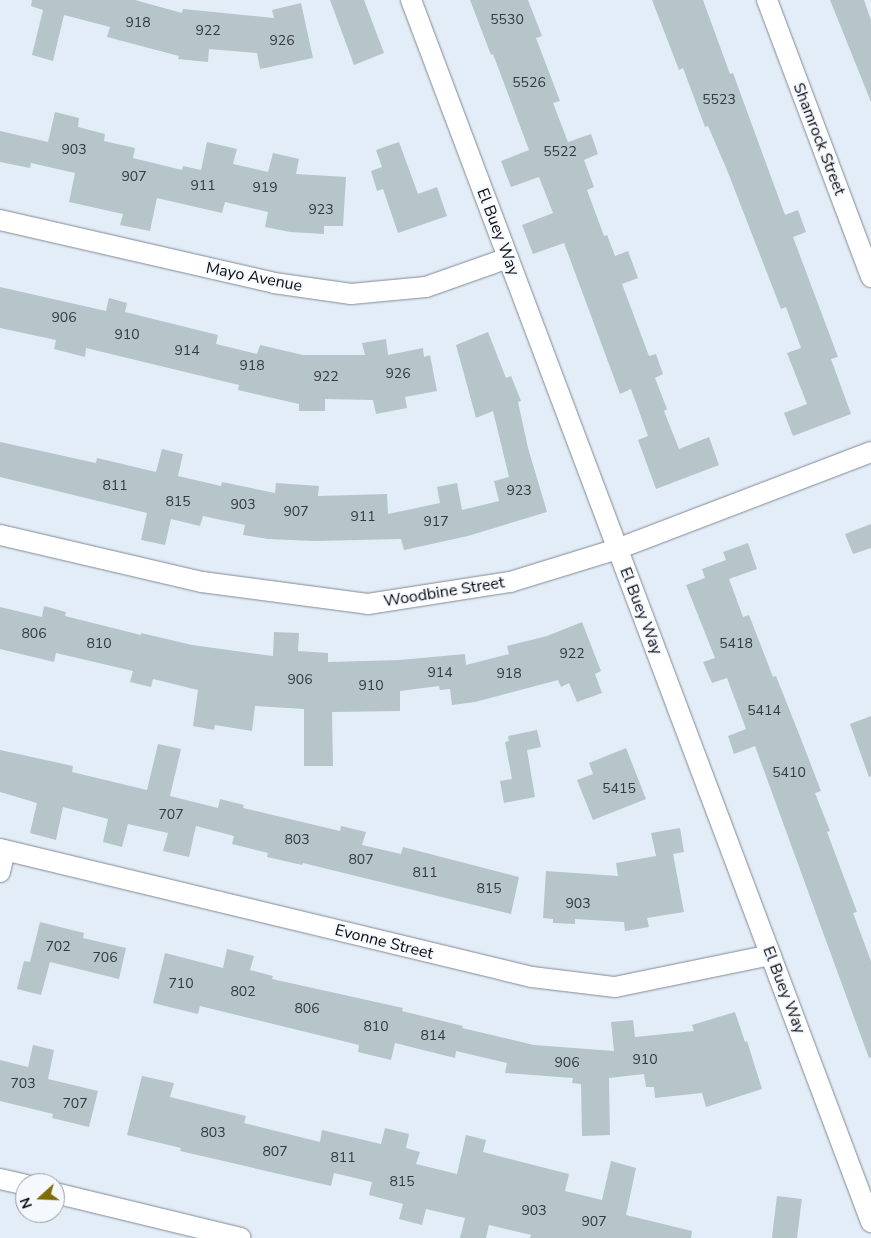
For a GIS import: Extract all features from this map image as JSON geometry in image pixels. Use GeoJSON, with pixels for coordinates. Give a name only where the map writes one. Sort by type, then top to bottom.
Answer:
{"type":"FeatureCollection","features":[{"type":"Feature","properties":{"kind":"street","name":"El Buey Way"},"geometry":{"type":"LineString","coordinates":[[411,0],[871,1222]]}},
{"type":"Feature","properties":{"kind":"street","name":"Shamrock Street"},"geometry":{"type":"LineString","coordinates":[[767,0],[871,277]]}},
{"type":"Feature","properties":{"kind":"street","name":"Mayo Avenue"},"geometry":{"type":"LineString","coordinates":[[0,220],[274,283],[351,294],[426,287],[508,258]]}},
{"type":"Feature","properties":{"kind":"street","name":"Woodbine Street"},"geometry":{"type":"LineString","coordinates":[[0,535],[202,582],[368,604],[510,582],[617,549],[871,452]]}},
{"type":"Feature","properties":{"kind":"street","name":"Evonne Street"},"geometry":{"type":"LineString","coordinates":[[2,850],[532,977],[615,987],[771,955]]}},
{"type":"Feature","properties":{"kind":"street"},"geometry":{"type":"LineString","coordinates":[[0,872],[2,850]]}},
{"type":"Feature","properties":{"kind":"street"},"geometry":{"type":"LineString","coordinates":[[0,1179],[15,1183]]}},
{"type":"Feature","properties":{"kind":"street"},"geometry":{"type":"LineString","coordinates":[[65,1195],[241,1238]]}},
{"type":"Feature","properties":{"kind":"building"},"geometry":{"type":"Polygon","coordinates":[[[32,0],[135,0],[182,13],[183,9],[274,18],[272,10],[301,3],[313,58],[260,69],[257,53],[209,49],[208,62],[178,59],[179,56],[107,37],[110,27],[64,15],[53,61],[32,55],[43,10],[31,6],[32,0]]]}},
{"type":"Feature","properties":{"kind":"building"},"geometry":{"type":"Polygon","coordinates":[[[330,0],[364,0],[384,53],[354,65],[330,0]]]}},
{"type":"Feature","properties":{"kind":"building"},"geometry":{"type":"Polygon","coordinates":[[[470,0],[528,0],[542,36],[536,38],[560,101],[553,103],[568,142],[591,134],[598,154],[584,160],[594,187],[587,190],[604,236],[607,235],[615,256],[628,251],[638,278],[622,284],[649,356],[656,354],[663,374],[655,378],[667,409],[664,411],[679,449],[709,437],[719,465],[656,489],[638,440],[648,436],[631,389],[620,394],[564,243],[533,254],[522,225],[553,213],[539,177],[511,187],[501,161],[529,150],[493,54],[491,55],[470,0]]]}},
{"type":"Feature","properties":{"kind":"building"},"geometry":{"type":"Polygon","coordinates":[[[652,0],[703,0],[730,74],[733,73],[785,215],[798,210],[806,232],[793,237],[838,357],[831,359],[851,414],[793,436],[784,413],[807,404],[787,353],[801,348],[786,307],[781,309],[727,170],[708,126],[705,127],[683,68],[679,70],[652,0]]]}},
{"type":"Feature","properties":{"kind":"building"},"geometry":{"type":"Polygon","coordinates":[[[830,0],[864,0],[871,20],[871,102],[830,0]]]}},
{"type":"Feature","properties":{"kind":"building"},"geometry":{"type":"Polygon","coordinates":[[[55,112],[79,118],[78,127],[105,134],[104,141],[135,148],[133,158],[182,170],[183,166],[201,170],[207,142],[237,149],[233,164],[268,172],[273,153],[299,159],[296,174],[346,177],[343,226],[324,226],[324,234],[290,232],[265,227],[268,212],[225,202],[222,213],[157,198],[150,231],[120,225],[123,214],[69,202],[75,173],[31,163],[30,168],[0,162],[0,131],[48,142],[55,112]]]}},
{"type":"Feature","properties":{"kind":"building"},"geometry":{"type":"Polygon","coordinates":[[[399,142],[418,194],[437,187],[447,216],[398,233],[383,189],[377,191],[371,171],[382,167],[376,150],[399,142]]]}},
{"type":"Feature","properties":{"kind":"building"},"geometry":{"type":"Polygon","coordinates":[[[0,287],[106,311],[109,298],[127,303],[125,312],[218,335],[216,344],[257,354],[260,345],[303,355],[365,355],[362,343],[386,339],[388,355],[423,348],[424,357],[430,355],[437,391],[405,397],[407,408],[376,414],[373,400],[325,399],[325,411],[299,411],[299,404],[238,390],[239,385],[86,348],[85,357],[54,349],[56,340],[0,328],[0,287]]]}},
{"type":"Feature","properties":{"kind":"building"},"geometry":{"type":"Polygon","coordinates":[[[488,332],[506,378],[511,376],[521,401],[518,402],[528,448],[547,512],[468,536],[404,550],[401,539],[315,541],[268,539],[243,535],[245,525],[203,516],[200,526],[171,519],[165,545],[141,540],[147,513],[0,477],[0,442],[96,463],[97,458],[156,472],[162,449],[183,454],[178,476],[221,486],[222,482],[275,493],[276,483],[319,486],[318,496],[387,494],[388,514],[440,503],[437,487],[457,483],[462,510],[499,501],[494,481],[509,477],[493,411],[476,418],[456,345],[488,332]]]}},
{"type":"Feature","properties":{"kind":"building"},"geometry":{"type":"Polygon","coordinates":[[[871,524],[871,548],[853,554],[845,534],[871,524]]]}},
{"type":"Feature","properties":{"kind":"building"},"geometry":{"type":"Polygon","coordinates":[[[748,543],[757,569],[729,579],[743,617],[749,615],[773,677],[776,676],[821,791],[815,793],[830,831],[827,832],[857,912],[853,913],[871,961],[871,1057],[869,1058],[755,746],[734,754],[728,736],[746,729],[727,678],[712,683],[703,662],[715,658],[686,585],[705,578],[702,569],[726,560],[723,552],[748,543]]]}},
{"type":"Feature","properties":{"kind":"building"},"geometry":{"type":"Polygon","coordinates":[[[44,606],[66,612],[65,616],[141,635],[141,633],[192,645],[273,656],[274,632],[299,633],[298,651],[328,653],[328,662],[400,660],[465,654],[466,665],[509,654],[507,646],[547,636],[582,622],[601,671],[595,674],[602,693],[577,702],[569,683],[561,687],[558,680],[475,702],[452,705],[450,689],[440,690],[439,686],[400,691],[400,711],[332,712],[333,766],[304,766],[304,709],[255,706],[252,731],[215,725],[214,730],[193,726],[198,690],[153,679],[151,687],[130,682],[133,671],[56,653],[54,662],[0,649],[0,607],[42,617],[44,606]]]}},
{"type":"Feature","properties":{"kind":"building"},"geometry":{"type":"Polygon","coordinates":[[[871,716],[871,776],[869,777],[850,724],[871,716]]]}},
{"type":"Feature","properties":{"kind":"building"},"geometry":{"type":"Polygon","coordinates":[[[537,730],[541,747],[527,750],[535,797],[504,803],[500,781],[512,779],[505,742],[509,741],[508,736],[537,730]]]}},
{"type":"Feature","properties":{"kind":"building"},"geometry":{"type":"Polygon","coordinates":[[[158,744],[181,749],[170,796],[218,808],[220,799],[244,805],[243,808],[340,831],[341,826],[366,832],[362,845],[401,854],[403,847],[519,877],[511,914],[303,863],[302,865],[267,857],[268,853],[232,844],[234,836],[196,826],[189,857],[163,851],[168,833],[128,824],[122,847],[103,842],[108,819],[63,807],[56,840],[30,833],[37,803],[0,792],[0,750],[73,766],[72,772],[147,790],[158,744]]]}},
{"type":"Feature","properties":{"kind":"building"},"geometry":{"type":"Polygon","coordinates":[[[626,748],[646,799],[593,820],[577,780],[593,774],[589,763],[626,748]]]}},
{"type":"Feature","properties":{"kind":"building"},"geometry":{"type":"Polygon","coordinates":[[[680,828],[684,852],[673,854],[684,912],[647,918],[649,927],[625,931],[624,922],[575,919],[575,924],[553,923],[553,919],[543,918],[546,871],[618,876],[616,863],[656,856],[651,833],[680,828]]]}},
{"type":"Feature","properties":{"kind":"building"},"geometry":{"type":"Polygon","coordinates":[[[40,922],[84,933],[83,938],[126,948],[119,979],[50,962],[41,995],[17,989],[24,961],[30,962],[40,922]]]}},
{"type":"Feature","properties":{"kind":"building"},"geometry":{"type":"Polygon","coordinates":[[[227,949],[254,956],[250,970],[273,976],[272,979],[403,1008],[402,1011],[463,1026],[462,1028],[534,1045],[614,1051],[611,1022],[633,1020],[635,1037],[694,1031],[692,1025],[735,1012],[745,1042],[747,1041],[762,1089],[706,1107],[702,1093],[655,1098],[654,1087],[646,1087],[644,1074],[609,1078],[610,1135],[582,1136],[581,1084],[572,1083],[573,1078],[505,1073],[507,1063],[456,1051],[455,1058],[395,1043],[391,1060],[358,1052],[359,1045],[200,1006],[198,1014],[153,1003],[165,953],[223,968],[227,949]]]}},
{"type":"Feature","properties":{"kind":"building"},"geometry":{"type":"Polygon","coordinates":[[[33,1045],[54,1050],[48,1079],[98,1091],[89,1127],[52,1118],[53,1114],[0,1101],[0,1060],[28,1067],[33,1045]]]}},
{"type":"Feature","properties":{"kind":"building"},"geometry":{"type":"Polygon","coordinates":[[[142,1076],[174,1083],[170,1097],[246,1116],[244,1123],[320,1142],[322,1130],[381,1144],[385,1128],[409,1134],[406,1148],[420,1152],[416,1164],[457,1174],[466,1135],[486,1140],[483,1152],[569,1174],[565,1191],[602,1200],[611,1161],[636,1168],[626,1215],[692,1231],[691,1238],[530,1238],[531,1235],[489,1225],[486,1238],[460,1238],[465,1218],[426,1209],[422,1225],[399,1219],[403,1204],[369,1195],[372,1182],[334,1173],[331,1186],[180,1151],[181,1148],[127,1135],[142,1076]]]}},
{"type":"Feature","properties":{"kind":"building"},"geometry":{"type":"Polygon","coordinates":[[[777,1196],[802,1199],[797,1238],[772,1238],[777,1196]]]}}]}
